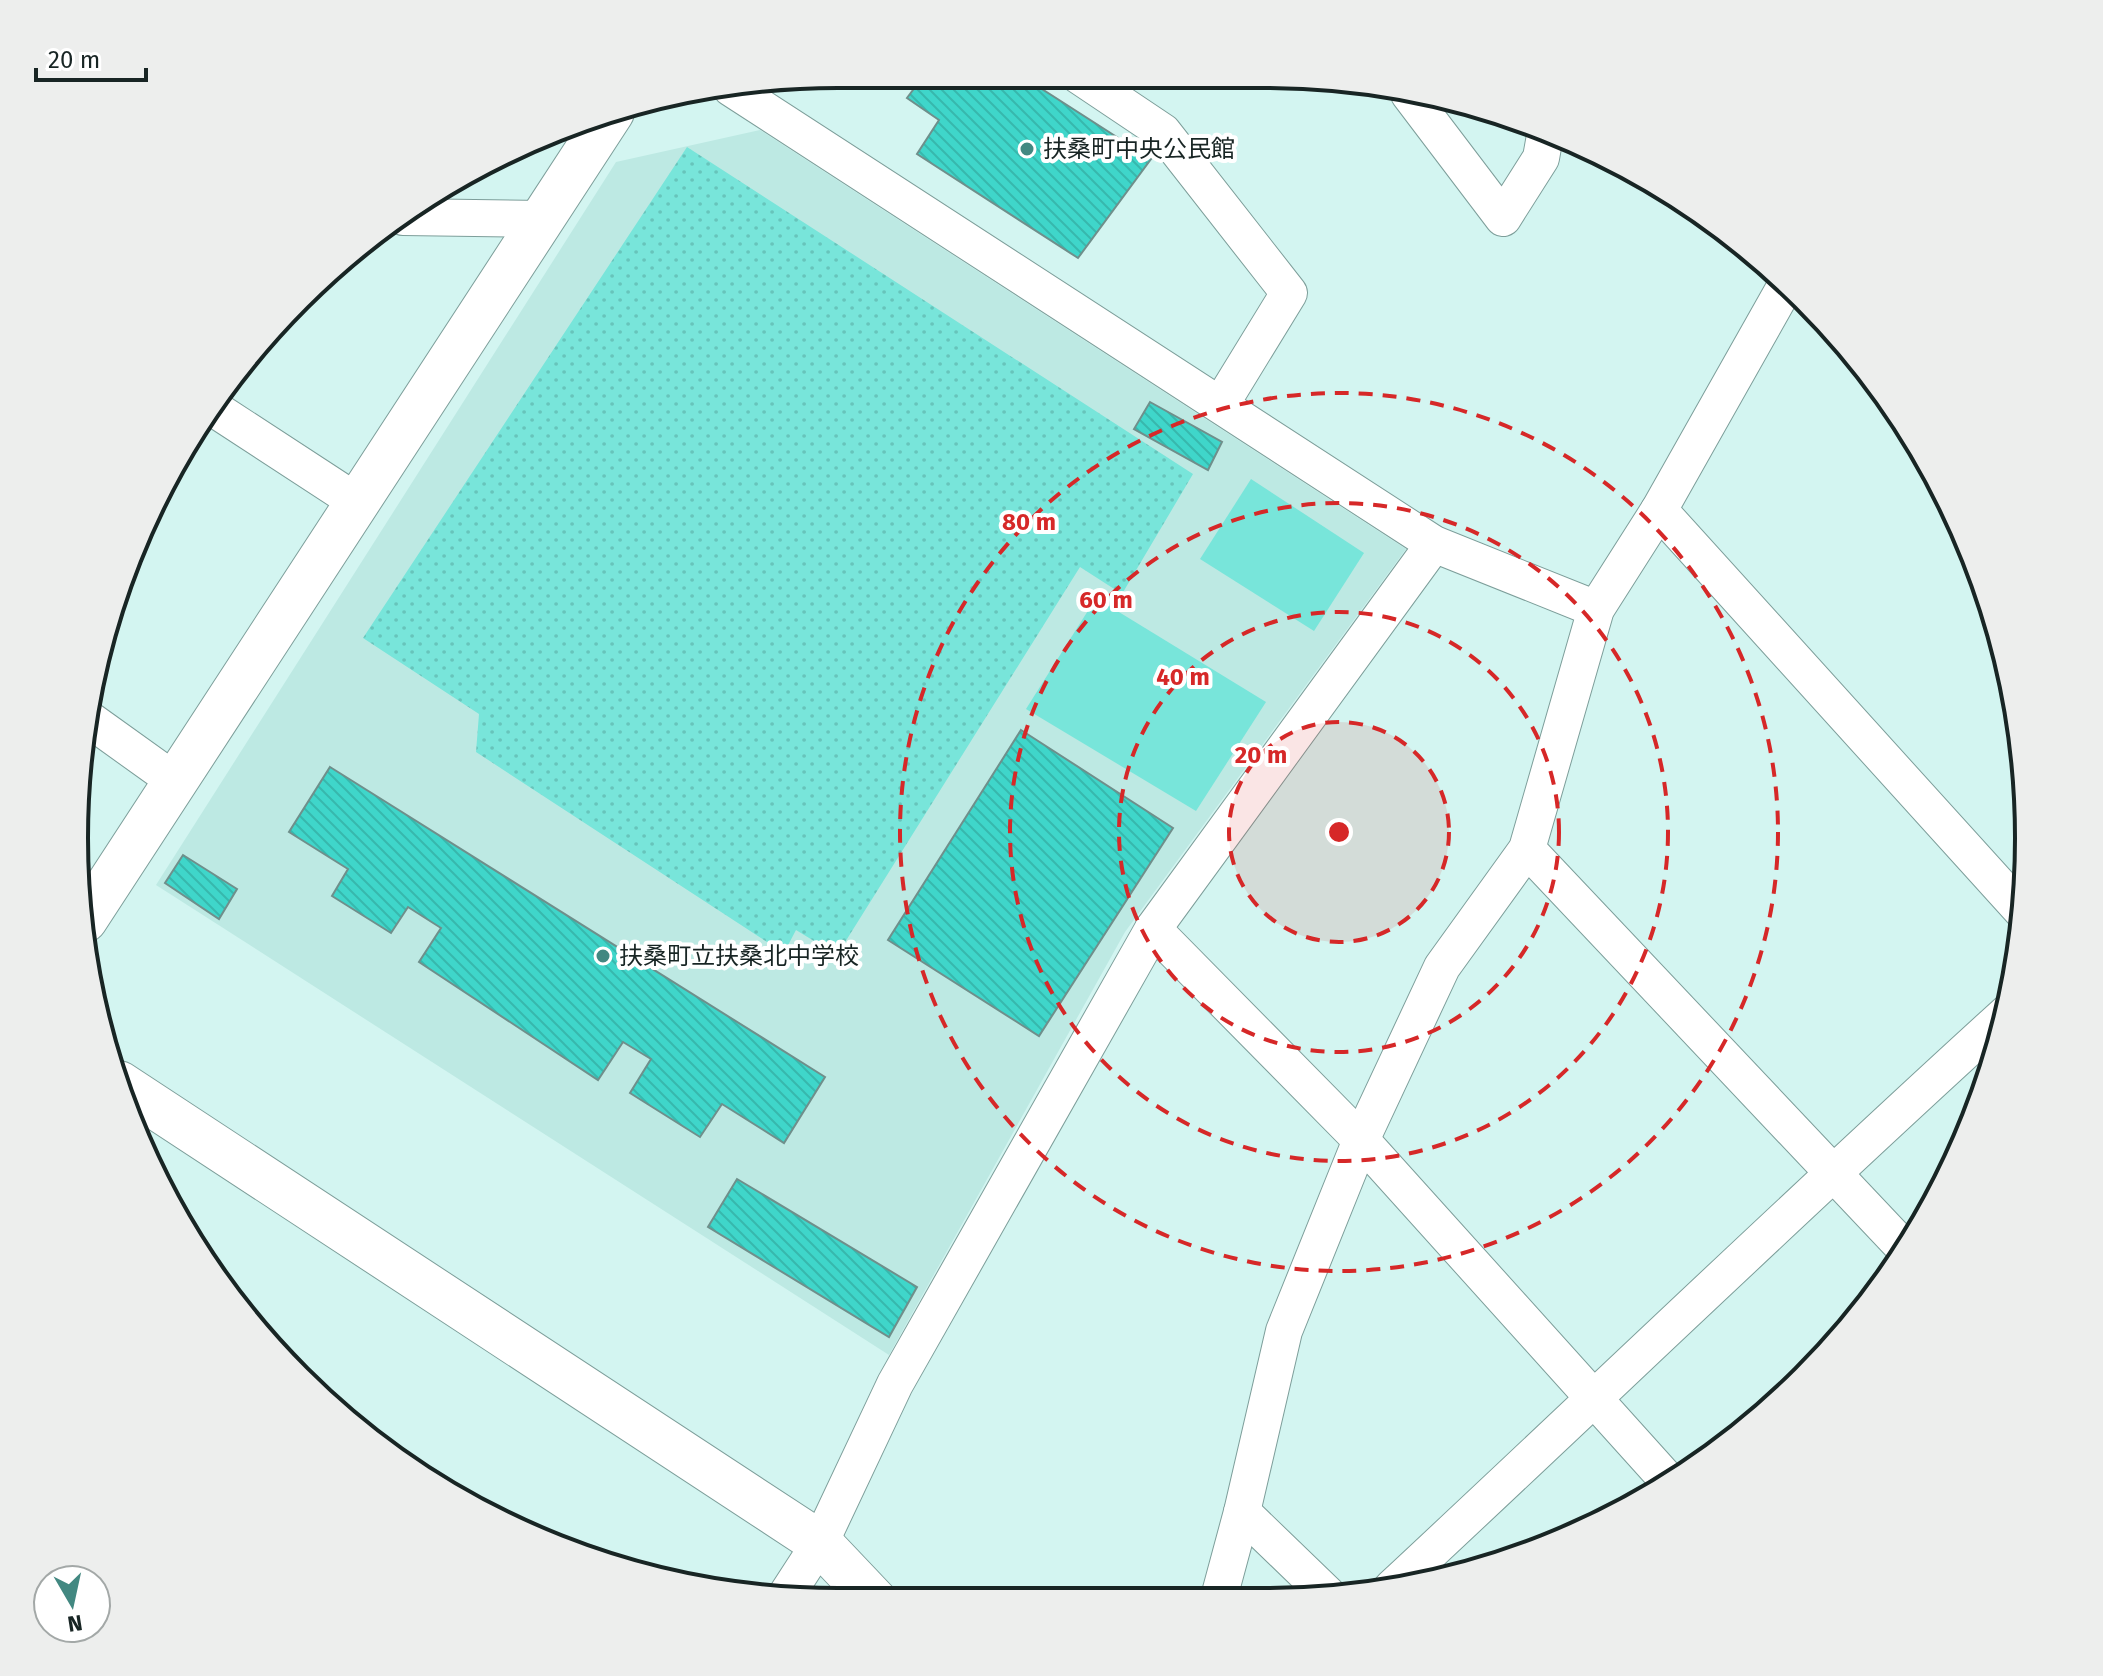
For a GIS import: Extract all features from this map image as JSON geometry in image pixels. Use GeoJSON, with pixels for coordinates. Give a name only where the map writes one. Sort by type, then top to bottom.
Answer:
{"type":"FeatureCollection","features":[{"type":"Feature","properties":{"kind":"street"},"geometry":{"type":"LineString","coordinates":[[1097,88],[1163,132],[1289,293],[1221,404]]}},
{"type":"Feature","properties":{"kind":"street"},"geometry":{"type":"LineString","coordinates":[[740,94],[1434,544],[1596,609]]}},
{"type":"Feature","properties":{"kind":"street"},"geometry":{"type":"LineString","coordinates":[[1416,103],[1503,218],[1541,158],[1544,142]]}},
{"type":"Feature","properties":{"kind":"street"},"geometry":{"type":"LineString","coordinates":[[92,909],[603,126]]}},
{"type":"Feature","properties":{"kind":"street"},"geometry":{"type":"LineString","coordinates":[[417,217],[542,219]]}},
{"type":"Feature","properties":{"kind":"street"},"geometry":{"type":"LineString","coordinates":[[1222,1588],[1284,1331],[1361,1140],[1442,967],[1527,849],[1596,609],[1659,510],[1781,294]]}},
{"type":"Feature","properties":{"kind":"street"},"geometry":{"type":"LineString","coordinates":[[220,413],[357,502]]}},
{"type":"Feature","properties":{"kind":"street"},"geometry":{"type":"LineString","coordinates":[[1659,510],[2012,900]]}},
{"type":"Feature","properties":{"kind":"street"},"geometry":{"type":"LineString","coordinates":[[792,1586],[820,1543],[895,1384],[1153,929],[1434,544]]}},
{"type":"Feature","properties":{"kind":"street"},"geometry":{"type":"LineString","coordinates":[[97,725],[175,781]]}},
{"type":"Feature","properties":{"kind":"street"},"geometry":{"type":"LineString","coordinates":[[1527,849],[1898,1241]]}},
{"type":"Feature","properties":{"kind":"street"},"geometry":{"type":"LineString","coordinates":[[1153,929],[1361,1140],[1662,1474]]}},
{"type":"Feature","properties":{"kind":"street"},"geometry":{"type":"LineString","coordinates":[[1406,1575],[1833,1171],[1990,1029]]}},
{"type":"Feature","properties":{"kind":"street"},"geometry":{"type":"LineString","coordinates":[[133,1092],[820,1543],[863,1588]]}},
{"type":"Feature","properties":{"kind":"street"},"geometry":{"type":"LineString","coordinates":[[1242,1512],[1318,1586]]}},
{"type":"Feature","properties":{"kind":"shaded area"},"geometry":{"type":"Polygon","coordinates":[[[760,130],[1406,549],[1125,932],[889,1355],[156,885],[616,162],[760,130]]]}},
{"type":"Feature","properties":{"kind":"shaded area"},"geometry":{"type":"Polygon","coordinates":[[[687,147],[1193,474],[1122,594],[1080,567],[837,955],[796,930],[784,953],[476,752],[479,714],[363,638],[687,147]]]}},
{"type":"Feature","properties":{"kind":"shaded area"},"geometry":{"type":"Polygon","coordinates":[[[1251,479],[1364,553],[1314,631],[1200,559],[1251,479]]]}},
{"type":"Feature","properties":{"kind":"shaded area"},"geometry":{"type":"Polygon","coordinates":[[[1096,598],[1266,702],[1196,811],[1026,709],[1096,598]]]}},
{"type":"Feature","properties":{"kind":"building"},"geometry":{"type":"Polygon","coordinates":[[[914,88],[1040,88],[1151,159],[1078,258],[917,154],[939,120],[907,98],[914,88]]]}},
{"type":"Feature","properties":{"kind":"building"},"geometry":{"type":"Polygon","coordinates":[[[1150,402],[1222,442],[1208,470],[1134,429],[1150,402]]]}},
{"type":"Feature","properties":{"kind":"building"},"geometry":{"type":"Polygon","coordinates":[[[1021,730],[1173,828],[1039,1036],[888,940],[1021,730]]]}},
{"type":"Feature","properties":{"kind":"building"},"geometry":{"type":"Polygon","coordinates":[[[330,767],[825,1077],[784,1143],[722,1104],[700,1137],[630,1093],[651,1059],[623,1042],[598,1080],[419,962],[441,928],[408,907],[391,933],[332,896],[348,869],[289,832],[330,767]]]}},
{"type":"Feature","properties":{"kind":"building"},"geometry":{"type":"Polygon","coordinates":[[[183,855],[237,889],[219,919],[165,883],[183,855]]]}},
{"type":"Feature","properties":{"kind":"building"},"geometry":{"type":"Polygon","coordinates":[[[737,1179],[917,1287],[889,1337],[708,1227],[737,1179]]]}},
{"type":"Feature","properties":{"kind":"place","name":"扶桑町中央公民館"},"geometry":{"type":"Point","coordinates":[1027,149]}},
{"type":"Feature","properties":{"kind":"place","name":"扶桑町立扶桑北中学校"},"geometry":{"type":"Point","coordinates":[603,956]}}]}
